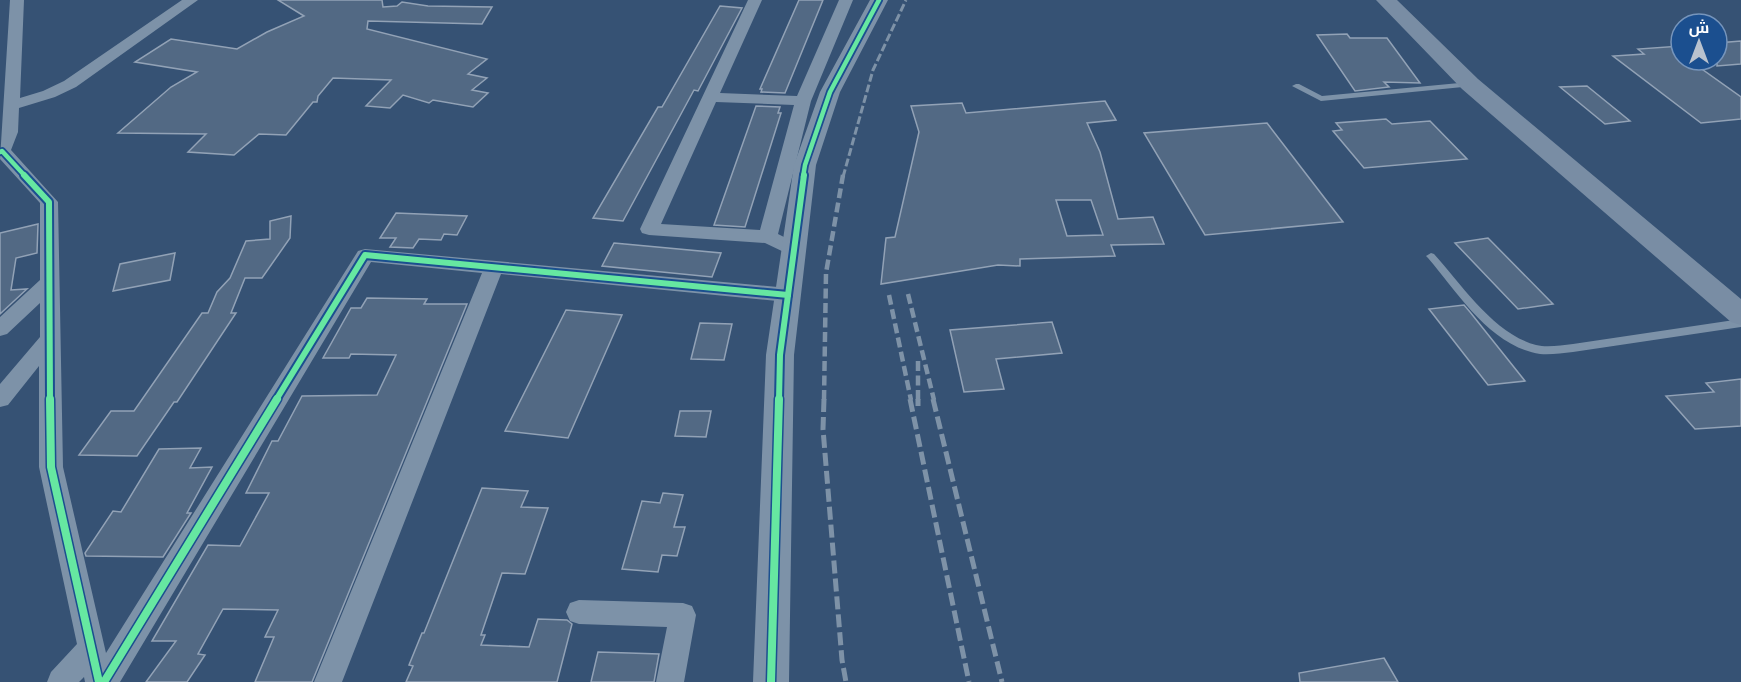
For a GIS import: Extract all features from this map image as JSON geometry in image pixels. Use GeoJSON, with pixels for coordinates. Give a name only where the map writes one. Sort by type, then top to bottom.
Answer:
{"type":"FeatureCollection","features":[{"type":"Feature","properties":{"kind":"main road"},"geometry":{"type":"LineString","coordinates":[[1386,0],[1470,84],[1741,315]]}},
{"type":"Feature","properties":{"kind":"street"},"geometry":{"type":"LineString","coordinates":[[17,0],[10,132],[1,152],[49,202],[51,467],[99,682]]}},
{"type":"Feature","properties":{"kind":"street"},"geometry":{"type":"LineString","coordinates":[[12,105],[48,94],[70,84],[191,0]]}},
{"type":"Feature","properties":{"kind":"street"},"geometry":{"type":"LineString","coordinates":[[755,0],[649,229],[768,237],[793,249]]}},
{"type":"Feature","properties":{"kind":"street"},"geometry":{"type":"LineString","coordinates":[[768,237],[803,101],[846,0]]}},
{"type":"Feature","properties":{"kind":"street"},"geometry":{"type":"LineString","coordinates":[[771,682],[780,355],[805,165],[826,102],[879,0]]}},
{"type":"Feature","properties":{"kind":"street"},"geometry":{"type":"LineString","coordinates":[[710,98],[803,101]]}},
{"type":"Feature","properties":{"kind":"street"},"geometry":{"type":"LineString","coordinates":[[104,682],[365,255],[788,295]]}},
{"type":"Feature","properties":{"kind":"street"},"geometry":{"type":"LineString","coordinates":[[328,682],[494,267]]}},
{"type":"Feature","properties":{"kind":"street"},"geometry":{"type":"LineString","coordinates":[[0,329],[50,282]]}},
{"type":"Feature","properties":{"kind":"street"},"geometry":{"type":"LineString","coordinates":[[0,399],[50,339]]}},
{"type":"Feature","properties":{"kind":"street"},"geometry":{"type":"LineString","coordinates":[[579,612],[683,615],[670,682]]}},
{"type":"Feature","properties":{"kind":"street"},"geometry":{"type":"LineString","coordinates":[[61,682],[92,647]]}},
{"type":"Feature","properties":{"kind":"lane"},"geometry":{"type":"LineString","coordinates":[[1296,86],[1321,99],[1470,84]]}},
{"type":"Feature","properties":{"kind":"lane"},"geometry":{"type":"LineString","coordinates":[[1431,256],[1499,332],[1515,342],[1536,349],[1551,351],[1741,323]]}},
{"type":"Feature","properties":{"kind":"building"},"geometry":{"type":"Polygon","coordinates":[[[278,0],[382,0],[383,7],[397,6],[402,2],[428,6],[492,7],[482,24],[368,21],[367,29],[487,59],[468,74],[487,78],[472,90],[488,93],[473,107],[433,100],[429,103],[403,95],[390,108],[366,106],[391,80],[333,78],[318,96],[317,102],[313,102],[286,135],[259,134],[234,155],[188,152],[206,134],[118,133],[171,87],[197,72],[135,62],[171,39],[237,49],[267,32],[304,16],[278,0]]]}},
{"type":"Feature","properties":{"kind":"building"},"geometry":{"type":"Polygon","coordinates":[[[799,0],[823,0],[785,93],[761,92],[762,89],[760,89],[799,0]]]}},
{"type":"Feature","properties":{"kind":"building"},"geometry":{"type":"Polygon","coordinates":[[[720,6],[742,8],[698,91],[694,90],[623,221],[593,218],[658,107],[662,107],[720,6]]]}},
{"type":"Feature","properties":{"kind":"building"},"geometry":{"type":"Polygon","coordinates":[[[1347,34],[1350,38],[1387,38],[1420,83],[1384,82],[1389,87],[1355,91],[1317,35],[1347,34]]]}},
{"type":"Feature","properties":{"kind":"building"},"geometry":{"type":"Polygon","coordinates":[[[1741,41],[1741,64],[1729,65],[1729,42],[1741,41]]]}},
{"type":"Feature","properties":{"kind":"building"},"geometry":{"type":"Polygon","coordinates":[[[1669,47],[1669,72],[1706,72],[1741,97],[1741,119],[1701,123],[1613,56],[1644,54],[1638,49],[1669,47]]]}},
{"type":"Feature","properties":{"kind":"building"},"geometry":{"type":"Polygon","coordinates":[[[1587,86],[1630,121],[1605,124],[1560,87],[1587,86]]]}},
{"type":"Feature","properties":{"kind":"building"},"geometry":{"type":"Polygon","coordinates":[[[1105,101],[1116,120],[1087,123],[1100,152],[1118,219],[1153,217],[1164,244],[1111,245],[1115,256],[1020,259],[1020,266],[998,265],[881,284],[886,238],[895,237],[919,132],[911,106],[962,103],[966,113],[1105,101]],[[1056,200],[1067,236],[1103,235],[1091,200],[1056,200]]]}},
{"type":"Feature","properties":{"kind":"building"},"geometry":{"type":"Polygon","coordinates":[[[756,106],[780,107],[778,113],[781,113],[745,227],[714,225],[756,106]]]}},
{"type":"Feature","properties":{"kind":"building"},"geometry":{"type":"Polygon","coordinates":[[[1386,119],[1392,124],[1430,121],[1467,159],[1364,168],[1333,131],[1342,130],[1336,123],[1386,119]]]}},
{"type":"Feature","properties":{"kind":"building"},"geometry":{"type":"Polygon","coordinates":[[[1267,123],[1343,222],[1205,235],[1144,133],[1267,123]]]}},
{"type":"Feature","properties":{"kind":"building"},"geometry":{"type":"Polygon","coordinates":[[[396,213],[467,216],[457,235],[444,234],[441,240],[419,239],[413,248],[390,247],[396,238],[380,238],[396,213]]]}},
{"type":"Feature","properties":{"kind":"building"},"geometry":{"type":"Polygon","coordinates":[[[291,216],[290,238],[262,278],[245,278],[231,313],[236,313],[177,402],[174,402],[137,456],[79,455],[111,411],[134,411],[202,313],[208,313],[217,292],[230,278],[246,241],[270,239],[270,221],[291,216]]]}},
{"type":"Feature","properties":{"kind":"building"},"geometry":{"type":"Polygon","coordinates":[[[38,224],[37,253],[16,258],[11,290],[27,289],[0,314],[0,233],[38,224]]]}},
{"type":"Feature","properties":{"kind":"building"},"geometry":{"type":"Polygon","coordinates":[[[1488,238],[1553,304],[1518,309],[1455,243],[1488,238]]]}},
{"type":"Feature","properties":{"kind":"building"},"geometry":{"type":"Polygon","coordinates":[[[614,243],[721,253],[712,277],[602,266],[614,243]]]}},
{"type":"Feature","properties":{"kind":"building"},"geometry":{"type":"Polygon","coordinates":[[[175,253],[170,280],[113,291],[120,264],[175,253]]]}},
{"type":"Feature","properties":{"kind":"building"},"geometry":{"type":"Polygon","coordinates":[[[367,298],[427,299],[424,304],[467,304],[312,682],[255,682],[274,637],[265,637],[278,610],[223,609],[198,654],[205,655],[187,682],[146,682],[176,641],[152,641],[208,545],[240,546],[269,493],[246,493],[272,441],[278,441],[302,396],[377,395],[396,355],[351,354],[349,358],[323,358],[351,308],[361,308],[367,298]]]}},
{"type":"Feature","properties":{"kind":"building"},"geometry":{"type":"Polygon","coordinates":[[[1464,305],[1525,381],[1488,385],[1429,309],[1464,305]]]}},
{"type":"Feature","properties":{"kind":"building"},"geometry":{"type":"Polygon","coordinates":[[[566,310],[622,315],[568,438],[505,431],[566,310]]]}},
{"type":"Feature","properties":{"kind":"building"},"geometry":{"type":"Polygon","coordinates":[[[1052,322],[1062,353],[996,359],[1004,389],[964,392],[950,330],[1052,322]]]}},
{"type":"Feature","properties":{"kind":"building"},"geometry":{"type":"Polygon","coordinates":[[[700,323],[732,324],[724,360],[691,359],[700,323]]]}},
{"type":"Feature","properties":{"kind":"building"},"geometry":{"type":"Polygon","coordinates":[[[1741,379],[1741,426],[1695,429],[1666,396],[1714,392],[1706,383],[1741,379]]]}},
{"type":"Feature","properties":{"kind":"building"},"geometry":{"type":"Polygon","coordinates":[[[680,411],[711,411],[706,437],[675,436],[680,411]]]}},
{"type":"Feature","properties":{"kind":"building"},"geometry":{"type":"Polygon","coordinates":[[[201,448],[190,468],[212,467],[187,513],[191,513],[163,557],[86,556],[85,553],[113,511],[121,512],[159,449],[201,448]]]}},
{"type":"Feature","properties":{"kind":"building"},"geometry":{"type":"Polygon","coordinates":[[[482,488],[528,491],[521,507],[548,508],[525,574],[502,573],[481,635],[485,635],[481,645],[529,647],[538,619],[567,620],[572,624],[557,682],[406,682],[413,666],[409,665],[482,488]]]}},
{"type":"Feature","properties":{"kind":"building"},"geometry":{"type":"Polygon","coordinates":[[[663,493],[683,495],[674,527],[685,527],[677,556],[662,555],[658,572],[622,569],[642,501],[660,503],[663,493]]]}},
{"type":"Feature","properties":{"kind":"building"},"geometry":{"type":"Polygon","coordinates":[[[598,652],[659,654],[654,682],[591,682],[598,652]]]}},
{"type":"Feature","properties":{"kind":"building"},"geometry":{"type":"Polygon","coordinates":[[[1384,658],[1398,682],[1300,682],[1299,673],[1384,658]]]}},
{"type":"Feature","properties":{"kind":"railway"},"geometry":{"type":"LineString","coordinates":[[843,177],[873,70],[906,0]]}},
{"type":"Feature","properties":{"kind":"railway"},"geometry":{"type":"LineString","coordinates":[[824,400],[826,273],[843,175]]}},
{"type":"Feature","properties":{"kind":"railway"},"geometry":{"type":"LineString","coordinates":[[908,294],[934,400]]}},
{"type":"Feature","properties":{"kind":"railway"},"geometry":{"type":"LineString","coordinates":[[889,295],[911,400]]}},
{"type":"Feature","properties":{"kind":"railway"},"geometry":{"type":"LineString","coordinates":[[918,361],[918,406]]}},
{"type":"Feature","properties":{"kind":"railway"},"geometry":{"type":"LineString","coordinates":[[824,399],[823,429],[842,660],[846,682]]}},
{"type":"Feature","properties":{"kind":"railway"},"geometry":{"type":"LineString","coordinates":[[910,399],[969,682]]}},
{"type":"Feature","properties":{"kind":"railway"},"geometry":{"type":"LineString","coordinates":[[933,399],[1002,682]]}},
{"type":"Feature","properties":{"kind":"cycle path"},"geometry":{"type":"LineString","coordinates":[[771,682],[780,355],[805,165],[830,92],[879,0]]}},
{"type":"Feature","properties":{"kind":"cycle path"},"geometry":{"type":"LineString","coordinates":[[0,152],[2,151],[49,202],[51,467],[99,682]]}},
{"type":"Feature","properties":{"kind":"cycle path"},"geometry":{"type":"LineString","coordinates":[[104,682],[365,255],[788,295]]}}]}
